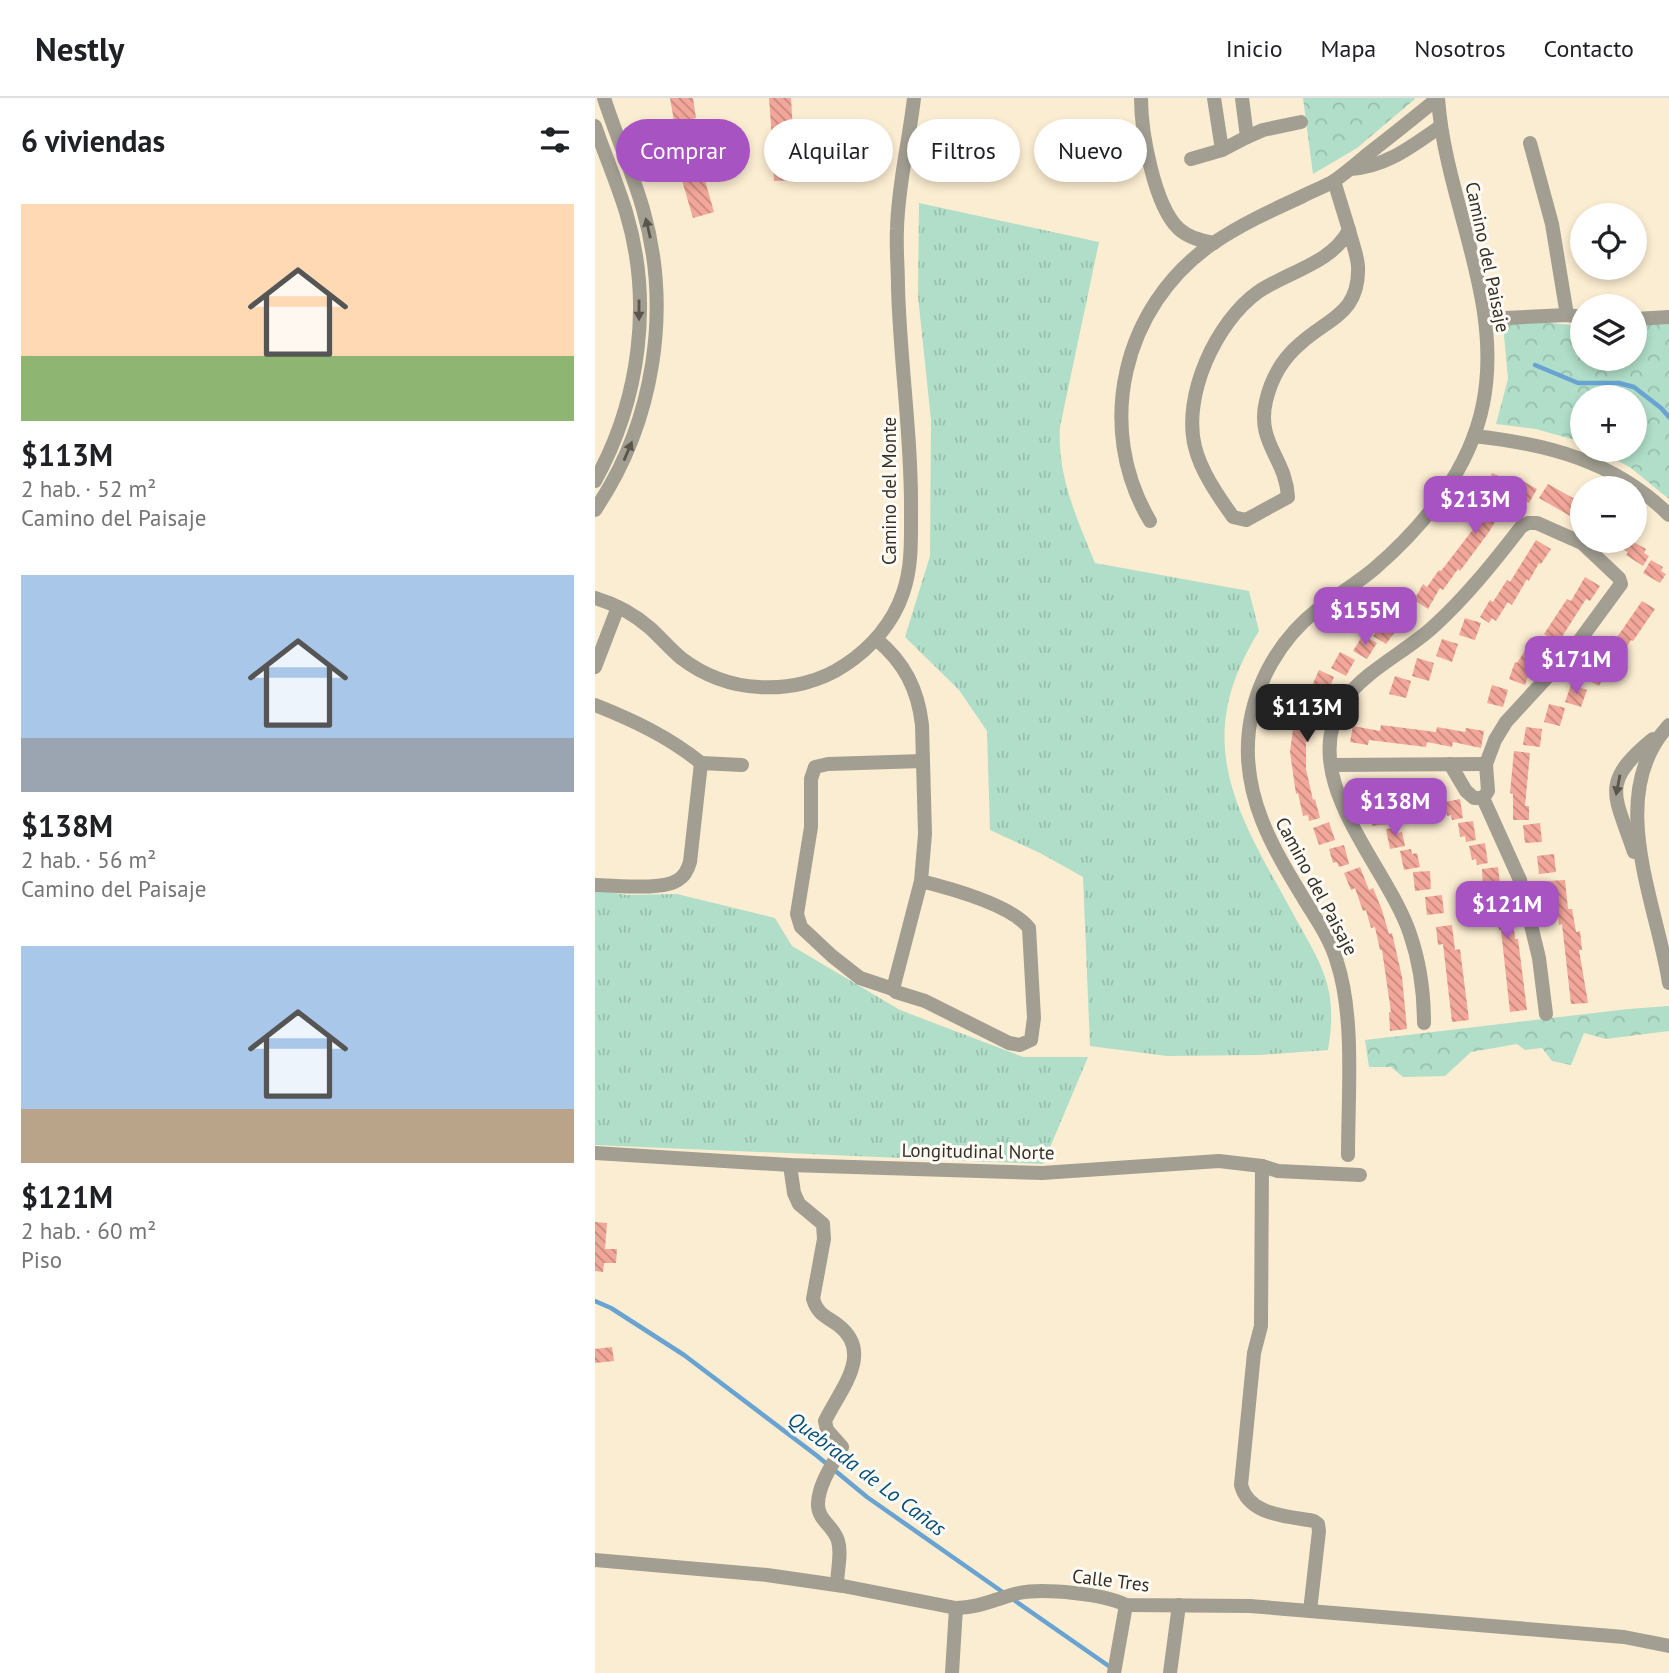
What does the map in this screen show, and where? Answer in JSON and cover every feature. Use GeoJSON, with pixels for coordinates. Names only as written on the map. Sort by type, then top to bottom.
{"type":"FeatureCollection","features":[{"type":"Feature","properties":{"kind":"street"},"geometry":{"type":"LineString","coordinates":[[595,510],[601,491],[620,469],[639,420],[652,369],[657,316],[654,263],[644,210],[604,98]]}},
{"type":"Feature","properties":{"kind":"street","name":"Camino del Monte"},"geometry":{"type":"LineString","coordinates":[[595,598],[618,607],[643,623],[695,667],[726,681],[758,687],[792,686],[824,677],[852,660],[876,639],[891,618],[902,595],[910,562],[911,474],[899,320],[897,229],[914,98]]}},
{"type":"Feature","properties":{"kind":"street"},"geometry":{"type":"LineString","coordinates":[[1141,98],[1146,147],[1165,209],[1172,221],[1186,234],[1204,242],[1214,243]]}},
{"type":"Feature","properties":{"kind":"street"},"geometry":{"type":"LineString","coordinates":[[1214,98],[1222,150]]}},
{"type":"Feature","properties":{"kind":"street"},"geometry":{"type":"LineString","coordinates":[[1243,98],[1247,137]]}},
{"type":"Feature","properties":{"kind":"street"},"geometry":{"type":"LineString","coordinates":[[1150,521],[1133,487],[1123,449],[1120,411],[1125,373],[1136,336],[1155,301],[1182,269],[1214,243],[1254,219],[1334,181],[1438,98]]}},
{"type":"Feature","properties":{"kind":"street","name":"Camino del Paisaje"},"geometry":{"type":"LineString","coordinates":[[1348,1155],[1349,1021],[1341,976],[1330,943],[1269,841],[1256,807],[1248,761],[1251,715],[1266,673],[1289,637],[1315,612],[1376,567],[1414,530],[1448,486],[1474,436],[1483,407],[1487,384],[1488,345],[1485,319],[1441,126],[1438,98]]}},
{"type":"Feature","properties":{"kind":"street"},"geometry":{"type":"LineString","coordinates":[[1191,159],[1222,150],[1263,130],[1301,122]]}},
{"type":"Feature","properties":{"kind":"street"},"geometry":{"type":"LineString","coordinates":[[1350,169],[1372,167],[1393,158],[1441,126]]}},
{"type":"Feature","properties":{"kind":"street"},"geometry":{"type":"LineString","coordinates":[[595,127],[619,190],[633,238],[640,314],[631,389],[616,438],[595,481]]}},
{"type":"Feature","properties":{"kind":"street"},"geometry":{"type":"LineString","coordinates":[[1530,143],[1570,299]]}},
{"type":"Feature","properties":{"kind":"street"},"geometry":{"type":"LineString","coordinates":[[1334,181],[1349,230],[1358,267],[1353,296],[1337,318],[1291,352],[1276,374],[1266,401],[1263,430],[1287,481],[1288,497],[1246,520],[1233,517],[1200,461],[1194,444],[1194,406],[1203,369],[1219,336],[1248,301],[1259,292],[1327,256],[1343,241],[1349,230]]}},
{"type":"Feature","properties":{"kind":"street"},"geometry":{"type":"LineString","coordinates":[[1485,319],[1570,316]]}},
{"type":"Feature","properties":{"kind":"street"},"geometry":{"type":"LineString","coordinates":[[1647,318],[1669,317]]}},
{"type":"Feature","properties":{"kind":"street"},"geometry":{"type":"LineString","coordinates":[[1474,436],[1531,444],[1569,454],[1608,476]]}},
{"type":"Feature","properties":{"kind":"street"},"geometry":{"type":"LineString","coordinates":[[1647,494],[1669,514]]}},
{"type":"Feature","properties":{"kind":"street"},"geometry":{"type":"LineString","coordinates":[[1424,1023],[1419,967],[1410,932],[1332,779],[1330,743],[1334,722],[1352,691],[1432,628],[1487,570],[1521,527],[1528,523],[1537,523],[1570,537]]}},
{"type":"Feature","properties":{"kind":"street"},"geometry":{"type":"LineString","coordinates":[[1483,798],[1488,791],[1486,764],[1495,740],[1506,722],[1574,648],[1621,584],[1619,578],[1594,553]]}},
{"type":"Feature","properties":{"kind":"street"},"geometry":{"type":"LineString","coordinates":[[595,667],[618,607]]}},
{"type":"Feature","properties":{"kind":"street"},"geometry":{"type":"LineString","coordinates":[[876,639],[896,657],[914,688],[920,710],[923,761],[925,834],[921,881],[893,989]]}},
{"type":"Feature","properties":{"kind":"street"},"geometry":{"type":"LineString","coordinates":[[595,705],[638,723],[685,750],[701,763],[742,765]]}},
{"type":"Feature","properties":{"kind":"street"},"geometry":{"type":"LineString","coordinates":[[1643,866],[1635,855],[1626,832],[1615,789],[1621,772],[1647,744],[1665,730]]}},
{"type":"Feature","properties":{"kind":"street"},"geometry":{"type":"LineString","coordinates":[[1665,730],[1645,769],[1639,793],[1637,822],[1643,866],[1669,983]]}},
{"type":"Feature","properties":{"kind":"street"},"geometry":{"type":"LineString","coordinates":[[921,881],[960,891],[1014,915],[1029,928],[1031,1040],[1020,1045],[1009,1043],[925,1001],[860,978],[801,928],[797,914],[811,827],[811,779],[815,767],[828,764],[923,761]]}},
{"type":"Feature","properties":{"kind":"street"},"geometry":{"type":"LineString","coordinates":[[595,885],[665,885],[684,875],[690,862],[701,763]]}},
{"type":"Feature","properties":{"kind":"street"},"geometry":{"type":"LineString","coordinates":[[1450,764],[1466,791],[1474,798],[1483,798]]}},
{"type":"Feature","properties":{"kind":"street"},"geometry":{"type":"LineString","coordinates":[[1332,765],[1486,764]]}},
{"type":"Feature","properties":{"kind":"street"},"geometry":{"type":"LineString","coordinates":[[1483,798],[1520,880],[1539,958],[1546,1014]]}},
{"type":"Feature","properties":{"kind":"street","name":"Longitudinal Norte"},"geometry":{"type":"LineString","coordinates":[[595,1153],[790,1165],[1042,1173],[1207,1161],[1262,1166],[1278,1171],[1360,1175]]}},
{"type":"Feature","properties":{"kind":"street"},"geometry":{"type":"LineString","coordinates":[[790,1165],[794,1193],[799,1204],[823,1224],[824,1239],[813,1299],[815,1307],[820,1315],[838,1325],[850,1337],[854,1352],[854,1368],[825,1421],[827,1430],[842,1447],[823,1482],[818,1501],[819,1513],[839,1544],[837,1585]]}},
{"type":"Feature","properties":{"kind":"street"},"geometry":{"type":"LineString","coordinates":[[1262,1166],[1261,1326],[1254,1353],[1241,1485],[1249,1501],[1264,1510],[1318,1524],[1310,1611]]}},
{"type":"Feature","properties":{"kind":"street","name":"Calle Tres"},"geometry":{"type":"LineString","coordinates":[[595,1560],[767,1575],[837,1585],[956,1608],[975,1608],[1019,1593],[1038,1591],[1113,1598],[1126,1605],[1250,1606],[1624,1637],[1669,1646]]}},
{"type":"Feature","properties":{"kind":"street"},"geometry":{"type":"LineString","coordinates":[[1114,1673],[1126,1605]]}},
{"type":"Feature","properties":{"kind":"street"},"geometry":{"type":"LineString","coordinates":[[1170,1673],[1179,1605]]}},
{"type":"Feature","properties":{"kind":"street"},"geometry":{"type":"LineString","coordinates":[[952,1673],[956,1608]]}},
{"type":"Feature","properties":{"kind":"green space"},"geometry":{"type":"Polygon","coordinates":[[[1303,98],[1415,99],[1357,148],[1313,174],[1303,98]]]}},
{"type":"Feature","properties":{"kind":"green space"},"geometry":{"type":"Polygon","coordinates":[[[919,203],[1099,242],[1060,427],[1065,480],[1095,563],[1249,591],[1259,631],[1238,672],[1227,710],[1225,745],[1230,779],[1241,813],[1257,847],[1321,967],[1330,995],[1331,1029],[1328,1050],[1260,1055],[1167,1056],[1090,1046],[1083,877],[990,830],[987,731],[959,690],[905,637],[930,556],[931,420],[918,296],[919,203]]]}},
{"type":"Feature","properties":{"kind":"green space"},"geometry":{"type":"Polygon","coordinates":[[[1540,322],[1570,325],[1570,371],[1647,371],[1647,325],[1669,323],[1669,499],[1647,481],[1647,476],[1641,476],[1620,462],[1647,462],[1647,385],[1570,385],[1570,439],[1536,429],[1496,424],[1508,379],[1503,324],[1540,322]]]}},
{"type":"Feature","properties":{"kind":"green space"},"geometry":{"type":"Polygon","coordinates":[[[595,890],[627,895],[677,894],[775,918],[792,946],[900,1010],[1023,1057],[1088,1057],[1043,1164],[595,1145],[595,890]]]}},
{"type":"Feature","properties":{"kind":"green space"},"geometry":{"type":"Polygon","coordinates":[[[1669,1006],[1669,1031],[1606,1039],[1584,1033],[1571,1065],[1552,1061],[1542,1048],[1525,1050],[1517,1044],[1471,1052],[1445,1076],[1403,1077],[1391,1067],[1369,1067],[1365,1040],[1669,1006]]]}},
{"type":"Feature","properties":{"kind":"building"},"geometry":{"type":"Polygon","coordinates":[[[670,98],[693,98],[696,118],[674,119],[670,98]]]}},
{"type":"Feature","properties":{"kind":"building"},"geometry":{"type":"Polygon","coordinates":[[[769,98],[791,98],[792,119],[771,119],[769,98]]]}},
{"type":"Feature","properties":{"kind":"building"},"geometry":{"type":"Polygon","coordinates":[[[682,182],[705,182],[714,212],[693,218],[682,182]]]}},
{"type":"Feature","properties":{"kind":"building"},"geometry":{"type":"Polygon","coordinates":[[[1492,473],[1517,485],[1521,480],[1537,489],[1529,503],[1506,491],[1495,513],[1499,515],[1489,532],[1460,571],[1458,569],[1443,590],[1440,588],[1428,609],[1414,600],[1423,584],[1427,587],[1471,532],[1495,493],[1487,489],[1492,473]]]}},
{"type":"Feature","properties":{"kind":"building"},"geometry":{"type":"Polygon","coordinates":[[[1548,484],[1570,496],[1570,516],[1539,498],[1548,484]]]}},
{"type":"Feature","properties":{"kind":"building"},"geometry":{"type":"Polygon","coordinates":[[[1536,540],[1551,549],[1529,581],[1527,579],[1512,605],[1508,602],[1496,621],[1492,618],[1489,623],[1480,617],[1507,580],[1510,582],[1536,540]]]}},
{"type":"Feature","properties":{"kind":"building"},"geometry":{"type":"Polygon","coordinates":[[[1644,553],[1649,556],[1643,566],[1626,555],[1644,553]]]}},
{"type":"Feature","properties":{"kind":"building"},"geometry":{"type":"Polygon","coordinates":[[[1651,560],[1663,567],[1661,571],[1666,574],[1660,583],[1643,573],[1651,560]]]}},
{"type":"Feature","properties":{"kind":"building"},"geometry":{"type":"Polygon","coordinates":[[[1585,577],[1600,586],[1590,601],[1586,599],[1558,643],[1544,634],[1567,599],[1571,601],[1585,577]]]}},
{"type":"Feature","properties":{"kind":"building"},"geometry":{"type":"Polygon","coordinates":[[[1642,601],[1655,609],[1615,665],[1611,663],[1599,686],[1584,678],[1593,662],[1597,664],[1642,601]]]}},
{"type":"Feature","properties":{"kind":"building"},"geometry":{"type":"Polygon","coordinates":[[[1402,603],[1416,611],[1407,627],[1393,619],[1402,603]]]}},
{"type":"Feature","properties":{"kind":"building"},"geometry":{"type":"Polygon","coordinates":[[[1465,618],[1481,623],[1475,640],[1459,635],[1465,618]]]}},
{"type":"Feature","properties":{"kind":"building"},"geometry":{"type":"Polygon","coordinates":[[[1388,622],[1398,628],[1386,644],[1373,636],[1382,624],[1385,626],[1388,622]]]}},
{"type":"Feature","properties":{"kind":"building"},"geometry":{"type":"Polygon","coordinates":[[[1363,635],[1377,643],[1367,659],[1353,651],[1363,635]]]}},
{"type":"Feature","properties":{"kind":"building"},"geometry":{"type":"Polygon","coordinates":[[[1533,638],[1547,647],[1537,662],[1534,660],[1525,685],[1509,679],[1515,662],[1517,663],[1533,638]]]}},
{"type":"Feature","properties":{"kind":"building"},"geometry":{"type":"Polygon","coordinates":[[[1442,639],[1458,644],[1452,662],[1436,656],[1442,639]]]}},
{"type":"Feature","properties":{"kind":"building"},"geometry":{"type":"Polygon","coordinates":[[[1340,652],[1355,660],[1346,676],[1331,668],[1340,652]]]}},
{"type":"Feature","properties":{"kind":"building"},"geometry":{"type":"Polygon","coordinates":[[[1417,658],[1434,663],[1429,681],[1412,676],[1417,658]]]}},
{"type":"Feature","properties":{"kind":"building"},"geometry":{"type":"Polygon","coordinates":[[[1319,670],[1334,677],[1327,694],[1322,692],[1317,718],[1312,717],[1309,742],[1306,742],[1306,769],[1320,818],[1309,821],[1308,815],[1303,816],[1298,793],[1296,794],[1290,752],[1294,722],[1299,723],[1304,697],[1307,697],[1319,670]]]}},
{"type":"Feature","properties":{"kind":"building"},"geometry":{"type":"Polygon","coordinates":[[[1395,676],[1411,681],[1406,698],[1389,694],[1395,676]]]}},
{"type":"Feature","properties":{"kind":"building"},"geometry":{"type":"Polygon","coordinates":[[[1492,685],[1508,690],[1503,707],[1487,703],[1492,685]]]}},
{"type":"Feature","properties":{"kind":"building"},"geometry":{"type":"Polygon","coordinates":[[[1571,685],[1587,690],[1581,707],[1565,702],[1571,685]]]}},
{"type":"Feature","properties":{"kind":"building"},"geometry":{"type":"Polygon","coordinates":[[[1549,704],[1565,708],[1560,726],[1544,722],[1549,704]]]}},
{"type":"Feature","properties":{"kind":"building"},"geometry":{"type":"Polygon","coordinates":[[[1381,725],[1436,732],[1437,727],[1465,732],[1466,728],[1484,731],[1481,748],[1453,742],[1452,747],[1427,742],[1426,747],[1369,740],[1368,745],[1350,742],[1353,726],[1380,731],[1381,725]]]}},
{"type":"Feature","properties":{"kind":"building"},"geometry":{"type":"Polygon","coordinates":[[[1526,727],[1542,729],[1540,747],[1523,745],[1526,727]]]}},
{"type":"Feature","properties":{"kind":"building"},"geometry":{"type":"Polygon","coordinates":[[[1514,751],[1530,753],[1525,806],[1529,806],[1529,820],[1513,820],[1513,794],[1510,793],[1514,751]]]}},
{"type":"Feature","properties":{"kind":"building"},"geometry":{"type":"Polygon","coordinates":[[[1374,781],[1376,800],[1359,801],[1358,783],[1374,781]]]}},
{"type":"Feature","properties":{"kind":"building"},"geometry":{"type":"Polygon","coordinates":[[[1442,781],[1444,799],[1427,801],[1425,782],[1442,781]]]}},
{"type":"Feature","properties":{"kind":"building"},"geometry":{"type":"Polygon","coordinates":[[[1460,799],[1463,818],[1452,820],[1451,815],[1447,816],[1445,802],[1460,799]]]}},
{"type":"Feature","properties":{"kind":"building"},"geometry":{"type":"Polygon","coordinates":[[[1387,806],[1389,824],[1372,826],[1370,807],[1387,806]]]}},
{"type":"Feature","properties":{"kind":"building"},"geometry":{"type":"Polygon","coordinates":[[[1473,821],[1476,840],[1466,842],[1465,836],[1460,837],[1458,823],[1473,821]]]}},
{"type":"Feature","properties":{"kind":"building"},"geometry":{"type":"Polygon","coordinates":[[[1329,822],[1335,840],[1319,845],[1313,828],[1329,822]]]}},
{"type":"Feature","properties":{"kind":"building"},"geometry":{"type":"Polygon","coordinates":[[[1540,823],[1542,842],[1525,843],[1523,825],[1540,823]]]}},
{"type":"Feature","properties":{"kind":"building"},"geometry":{"type":"Polygon","coordinates":[[[1397,827],[1398,833],[1402,832],[1405,846],[1390,849],[1386,829],[1397,827]]]}},
{"type":"Feature","properties":{"kind":"building"},"geometry":{"type":"Polygon","coordinates":[[[1485,843],[1488,863],[1477,865],[1476,859],[1472,860],[1469,846],[1485,843]]]}},
{"type":"Feature","properties":{"kind":"building"},"geometry":{"type":"Polygon","coordinates":[[[1344,845],[1349,864],[1339,867],[1337,862],[1333,863],[1329,849],[1344,845]]]}},
{"type":"Feature","properties":{"kind":"building"},"geometry":{"type":"Polygon","coordinates":[[[1411,849],[1412,854],[1417,853],[1420,867],[1404,870],[1400,851],[1411,849]]]}},
{"type":"Feature","properties":{"kind":"building"},"geometry":{"type":"Polygon","coordinates":[[[1554,854],[1556,872],[1539,874],[1537,856],[1554,854]]]}},
{"type":"Feature","properties":{"kind":"building"},"geometry":{"type":"Polygon","coordinates":[[[1360,867],[1369,890],[1373,888],[1389,934],[1392,933],[1402,977],[1407,1029],[1390,1031],[1391,1012],[1382,950],[1375,927],[1371,928],[1366,910],[1363,911],[1355,888],[1351,890],[1344,873],[1360,867]]]}},
{"type":"Feature","properties":{"kind":"building"},"geometry":{"type":"Polygon","coordinates":[[[1498,867],[1501,892],[1505,891],[1508,915],[1512,914],[1515,939],[1518,939],[1527,1010],[1510,1012],[1501,930],[1496,907],[1491,907],[1489,886],[1483,887],[1482,869],[1498,867]]]}},
{"type":"Feature","properties":{"kind":"building"},"geometry":{"type":"Polygon","coordinates":[[[1430,871],[1431,889],[1415,891],[1413,872],[1430,871]]]}},
{"type":"Feature","properties":{"kind":"building"},"geometry":{"type":"Polygon","coordinates":[[[1565,880],[1568,909],[1572,909],[1576,932],[1580,931],[1582,950],[1579,950],[1588,1003],[1571,1004],[1562,924],[1559,925],[1556,899],[1550,899],[1548,881],[1565,880]]]}},
{"type":"Feature","properties":{"kind":"building"},"geometry":{"type":"Polygon","coordinates":[[[1442,895],[1444,913],[1427,915],[1425,897],[1442,895]]]}},
{"type":"Feature","properties":{"kind":"building"},"geometry":{"type":"Polygon","coordinates":[[[1452,925],[1455,950],[1460,949],[1469,1020],[1452,1022],[1443,944],[1438,945],[1436,927],[1452,925]]]}},
{"type":"Feature","properties":{"kind":"building"},"geometry":{"type":"Polygon","coordinates":[[[595,1222],[607,1223],[605,1249],[617,1249],[616,1263],[604,1263],[603,1272],[595,1271],[595,1222]]]}},
{"type":"Feature","properties":{"kind":"building"},"geometry":{"type":"Polygon","coordinates":[[[612,1347],[614,1361],[595,1363],[595,1349],[612,1347]]]}},
{"type":"Feature","properties":{"kind":"waterway"},"geometry":{"type":"LineString","coordinates":[[1535,365],[1578,383],[1619,383],[1634,387],[1669,417]]}},
{"type":"Feature","properties":{"kind":"waterway","name":"Quebrada de Lo Cañas"},"geometry":{"type":"LineString","coordinates":[[595,1301],[611,1308],[684,1355],[867,1497],[1004,1593]]}},
{"type":"Feature","properties":{"kind":"waterway","name":"Quebrada de Lo Cañas"},"geometry":{"type":"LineString","coordinates":[[1011,1598],[1113,1669]]}}]}
